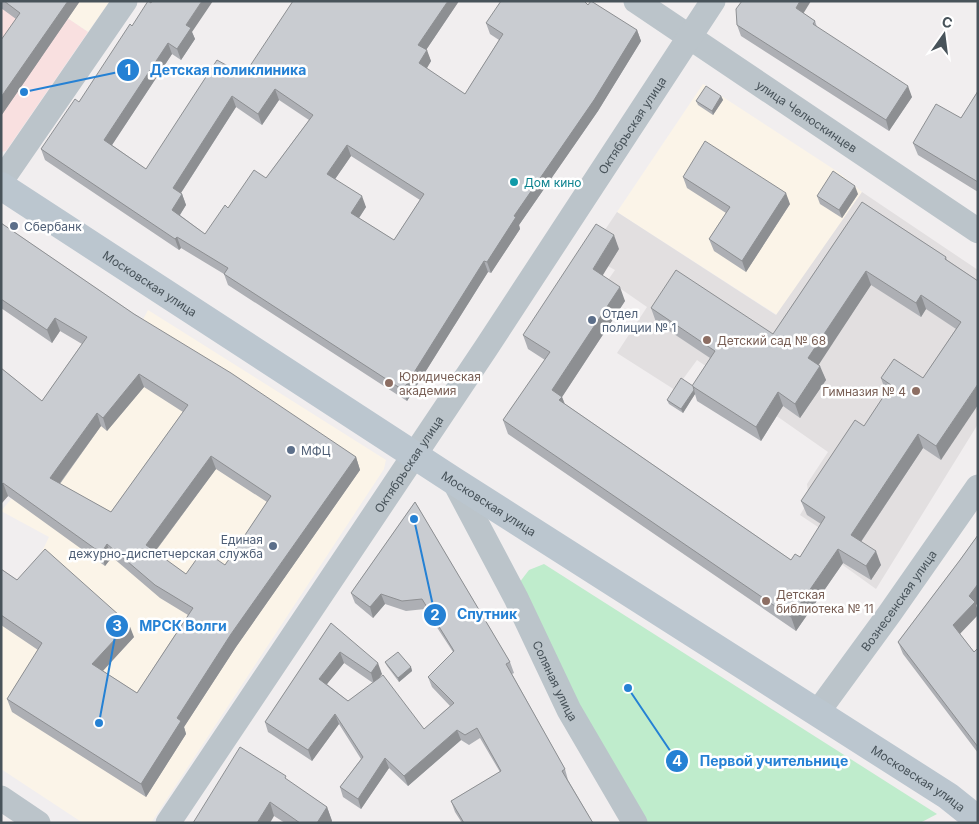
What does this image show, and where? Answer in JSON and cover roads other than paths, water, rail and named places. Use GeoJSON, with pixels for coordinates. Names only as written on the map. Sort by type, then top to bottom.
{"type":"FeatureCollection","features":[{"type":"Feature","properties":{"kind":"main road","name":"Московская улица"},"geometry":{"type":"LineString","coordinates":[[1,186],[454,481],[948,796],[978,820]]}},
{"type":"Feature","properties":{"kind":"street"},"geometry":{"type":"LineString","coordinates":[[1,181],[125,1]]}},
{"type":"Feature","properties":{"kind":"street","name":"улица Челюскинцев"},"geometry":{"type":"LineString","coordinates":[[636,1],[978,231]]}},
{"type":"Feature","properties":{"kind":"street","name":"Октябрьская улица"},"geometry":{"type":"LineString","coordinates":[[168,823],[415,455],[713,1]]}},
{"type":"Feature","properties":{"kind":"street","name":"Соляная улица"},"geometry":{"type":"LineString","coordinates":[[454,481],[516,598],[569,710],[635,823]]}},
{"type":"Feature","properties":{"kind":"street","name":"Вознесенская улица"},"geometry":{"type":"LineString","coordinates":[[817,713],[978,487]]}},
{"type":"Feature","properties":{"kind":"street"},"geometry":{"type":"LineString","coordinates":[[1,798],[38,823]]}},
{"type":"Feature","properties":{"kind":"place","name":"Детская поликлиника"},"geometry":{"type":"Point","coordinates":[24,92]}},
{"type":"Feature","properties":{"kind":"place","name":"Дом кино"},"geometry":{"type":"Point","coordinates":[514,182]}},
{"type":"Feature","properties":{"kind":"place","name":"Сбербанк"},"geometry":{"type":"Point","coordinates":[14,226]}},
{"type":"Feature","properties":{"kind":"place","name":"Отдел полиции № 1"},"geometry":{"type":"Point","coordinates":[592,320]}},
{"type":"Feature","properties":{"kind":"place","name":"Детский сад № 68"},"geometry":{"type":"Point","coordinates":[707,340]}},
{"type":"Feature","properties":{"kind":"place","name":"Юридическая академия"},"geometry":{"type":"Point","coordinates":[389,383]}},
{"type":"Feature","properties":{"kind":"place","name":"Гимназия № 4"},"geometry":{"type":"Point","coordinates":[916,391]}},
{"type":"Feature","properties":{"kind":"place","name":"МФЦ"},"geometry":{"type":"Point","coordinates":[291,450]}},
{"type":"Feature","properties":{"kind":"place","name":"Спутник"},"geometry":{"type":"Point","coordinates":[414,519]}},
{"type":"Feature","properties":{"kind":"place","name":"Единая дежурно-диспетчерская служба"},"geometry":{"type":"Point","coordinates":[273,546]}},
{"type":"Feature","properties":{"kind":"place","name":"Детская библиотека № 11"},"geometry":{"type":"Point","coordinates":[766,601]}},
{"type":"Feature","properties":{"kind":"place","name":"Первой учительнице"},"geometry":{"type":"Point","coordinates":[628,688]}},
{"type":"Feature","properties":{"kind":"place","name":"МРСК Волги"},"geometry":{"type":"Point","coordinates":[99,723]}}]}
